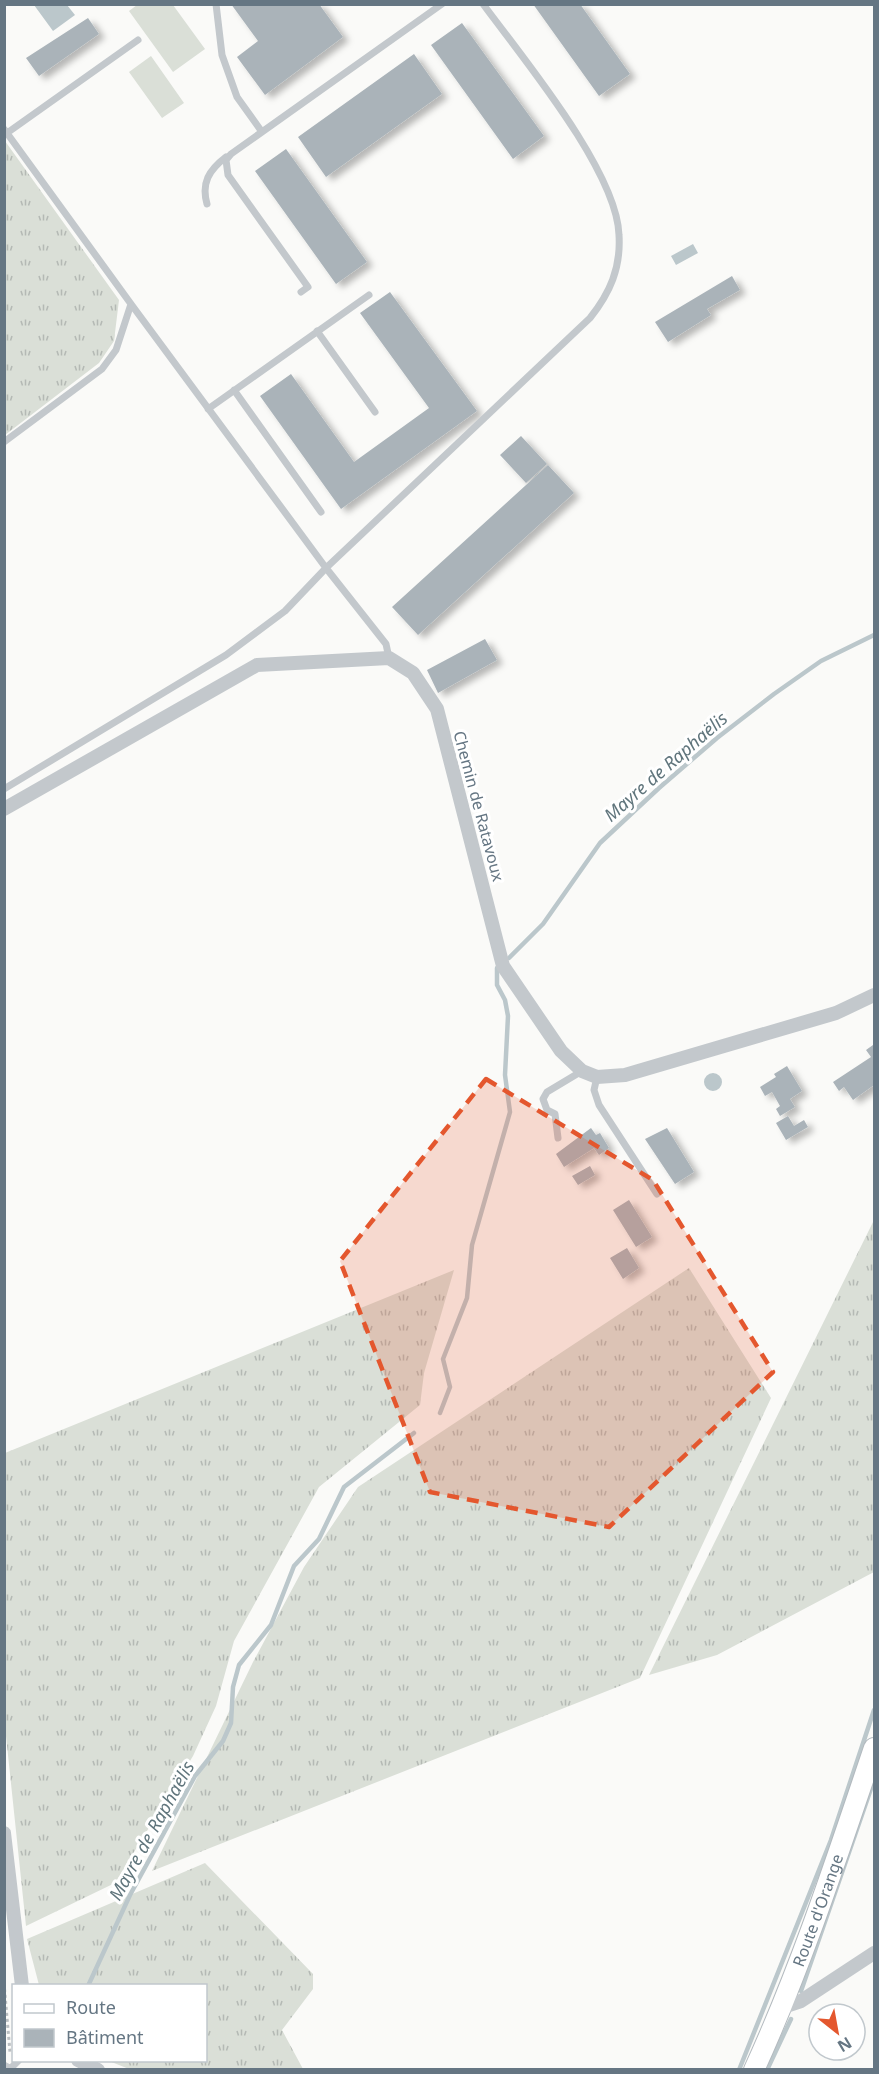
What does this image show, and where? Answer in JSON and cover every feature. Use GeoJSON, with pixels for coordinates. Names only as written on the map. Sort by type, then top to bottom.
{"type":"FeatureCollection","features":[{"type":"Feature","properties":{"kind":"main road","name":"Route d'Orange"},"geometry":{"type":"LineString","coordinates":[[754,2070],[783,2007],[874,1748]]}},
{"type":"Feature","properties":{"kind":"street"},"geometry":{"type":"LineString","coordinates":[[4,809],[257,665],[389,658]]}},
{"type":"Feature","properties":{"kind":"street","name":"Chemin de Ratavoux"},"geometry":{"type":"LineString","coordinates":[[389,658],[413,673],[437,709],[503,966],[561,1051],[582,1071],[597,1077],[625,1076],[836,1013],[874,996]]}},
{"type":"Feature","properties":{"kind":"street"},"geometry":{"type":"LineString","coordinates":[[4,1833],[22,1984]]}},
{"type":"Feature","properties":{"kind":"street"},"geometry":{"type":"LineString","coordinates":[[783,2007],[801,2001],[874,1953]]}},
{"type":"Feature","properties":{"kind":"street"},"geometry":{"type":"LineString","coordinates":[[80,2062],[98,2070]]}},
{"type":"Feature","properties":{"kind":"lane"},"geometry":{"type":"LineString","coordinates":[[216,4],[222,55],[237,97],[262,132]]}},
{"type":"Feature","properties":{"kind":"lane"},"geometry":{"type":"LineString","coordinates":[[207,204],[204,193],[209,172],[442,4]]}},
{"type":"Feature","properties":{"kind":"lane"},"geometry":{"type":"LineString","coordinates":[[4,789],[226,655],[285,611],[326,568],[590,318],[608,294],[617,264],[620,233],[601,177],[569,123],[483,4]]}},
{"type":"Feature","properties":{"kind":"lane"},"geometry":{"type":"LineString","coordinates":[[138,40],[6,131],[208,409],[326,568],[386,644],[389,658]]}},
{"type":"Feature","properties":{"kind":"lane"},"geometry":{"type":"LineString","coordinates":[[231,154],[226,160],[228,175],[308,287],[301,292]]}},
{"type":"Feature","properties":{"kind":"lane"},"geometry":{"type":"LineString","coordinates":[[208,409],[369,295]]}},
{"type":"Feature","properties":{"kind":"lane"},"geometry":{"type":"LineString","coordinates":[[4,441],[102,369],[116,350],[131,304]]}},
{"type":"Feature","properties":{"kind":"lane"},"geometry":{"type":"LineString","coordinates":[[317,331],[375,412]]}},
{"type":"Feature","properties":{"kind":"lane"},"geometry":{"type":"LineString","coordinates":[[234,390],[321,512]]}},
{"type":"Feature","properties":{"kind":"lane"},"geometry":{"type":"LineString","coordinates":[[558,1138],[555,1114],[547,1110],[543,1098],[547,1092],[582,1071]]}},
{"type":"Feature","properties":{"kind":"lane"},"geometry":{"type":"LineString","coordinates":[[597,1077],[594,1090],[599,1105],[657,1194]]}},
{"type":"Feature","properties":{"kind":"path"},"geometry":{"type":"LineString","coordinates":[[4,1983],[10,2067]]}},
{"type":"Feature","properties":{"kind":"highlighted area"},"geometry":{"type":"Polygon","coordinates":[[[486,1079],[653,1180],[773,1372],[609,1527],[430,1492],[340,1261],[486,1079]]]}},
{"type":"Feature","properties":{"kind":"green space"},"geometry":{"type":"Polygon","coordinates":[[[137,5],[173,5],[205,49],[173,72],[129,11],[137,5]]]}},
{"type":"Feature","properties":{"kind":"green space"},"geometry":{"type":"Polygon","coordinates":[[[151,56],[184,103],[162,118],[129,72],[151,56]]]}},
{"type":"Feature","properties":{"kind":"green space"},"geometry":{"type":"Polygon","coordinates":[[[5,141],[119,300],[114,341],[99,363],[5,435],[5,141]]]}},
{"type":"Feature","properties":{"kind":"green space"},"geometry":{"type":"Polygon","coordinates":[[[874,1220],[874,1572],[717,1655],[649,1675],[874,1220]]]}},
{"type":"Feature","properties":{"kind":"green space"},"geometry":{"type":"Polygon","coordinates":[[[689,1268],[771,1398],[640,1678],[152,1871],[253,1662],[304,1567],[358,1487],[689,1268]]]}},
{"type":"Feature","properties":{"kind":"green space"},"geometry":{"type":"Polygon","coordinates":[[[454,1270],[424,1373],[420,1405],[319,1487],[234,1641],[216,1706],[193,1756],[115,1883],[26,1926],[4,1717],[5,1453],[454,1270]]]}},
{"type":"Feature","properties":{"kind":"green space"},"geometry":{"type":"Polygon","coordinates":[[[205,1863],[313,1974],[313,1989],[282,2030],[303,2069],[129,2069],[112,2062],[207,2062],[207,1984],[39,1984],[27,1939],[205,1863]]]}},
{"type":"Feature","properties":{"kind":"shaded area"},"geometry":{"type":"Polygon","coordinates":[[[34,5],[67,5],[75,15],[53,31],[34,5]]]}},
{"type":"Feature","properties":{"kind":"shaded area"},"geometry":{"type":"Polygon","coordinates":[[[693,244],[698,253],[676,265],[671,256],[693,244]]]}},
{"type":"Feature","properties":{"kind":"shaded area"},"geometry":{"type":"Polygon","coordinates":[[[709,1073],[717,1073],[722,1078],[720,1089],[709,1091],[704,1086],[704,1078],[709,1073]]]}},
{"type":"Feature","properties":{"kind":"building"},"geometry":{"type":"Polygon","coordinates":[[[231,4],[319,4],[343,37],[265,95],[237,57],[258,41],[231,4]]]}},
{"type":"Feature","properties":{"kind":"building"},"geometry":{"type":"Polygon","coordinates":[[[533,4],[580,4],[630,74],[599,96],[533,4]]]}},
{"type":"Feature","properties":{"kind":"building"},"geometry":{"type":"Polygon","coordinates":[[[88,18],[99,34],[39,76],[26,58],[88,18]]]}},
{"type":"Feature","properties":{"kind":"building"},"geometry":{"type":"Polygon","coordinates":[[[462,23],[544,136],[513,159],[431,45],[462,23]]]}},
{"type":"Feature","properties":{"kind":"building"},"geometry":{"type":"Polygon","coordinates":[[[414,54],[442,94],[326,177],[298,137],[414,54]]]}},
{"type":"Feature","properties":{"kind":"building"},"geometry":{"type":"Polygon","coordinates":[[[286,149],[367,262],[336,284],[255,171],[286,149]]]}},
{"type":"Feature","properties":{"kind":"building"},"geometry":{"type":"Polygon","coordinates":[[[732,276],[740,290],[707,309],[711,315],[668,342],[655,322],[732,276]]]}},
{"type":"Feature","properties":{"kind":"building"},"geometry":{"type":"Polygon","coordinates":[[[390,292],[477,411],[341,509],[260,396],[291,374],[354,462],[429,408],[360,313],[390,292]]]}},
{"type":"Feature","properties":{"kind":"building"},"geometry":{"type":"Polygon","coordinates":[[[521,436],[547,464],[526,483],[500,455],[521,436]]]}},
{"type":"Feature","properties":{"kind":"building"},"geometry":{"type":"Polygon","coordinates":[[[548,465],[574,493],[418,635],[392,607],[548,465]]]}},
{"type":"Feature","properties":{"kind":"building"},"geometry":{"type":"Polygon","coordinates":[[[485,639],[497,660],[438,693],[427,670],[485,639]]]}},
{"type":"Feature","properties":{"kind":"building"},"geometry":{"type":"Polygon","coordinates":[[[873,1045],[874,1085],[853,1100],[844,1087],[839,1091],[833,1082],[871,1057],[866,1050],[873,1045]]]}},
{"type":"Feature","properties":{"kind":"building"},"geometry":{"type":"Polygon","coordinates":[[[787,1066],[802,1091],[790,1099],[795,1107],[780,1116],[776,1109],[780,1106],[772,1092],[765,1096],[760,1087],[776,1077],[774,1074],[787,1066]]]}},
{"type":"Feature","properties":{"kind":"building"},"geometry":{"type":"Polygon","coordinates":[[[788,1116],[794,1126],[804,1120],[808,1127],[786,1140],[776,1123],[788,1116]]]}},
{"type":"Feature","properties":{"kind":"building"},"geometry":{"type":"Polygon","coordinates":[[[591,1128],[596,1135],[600,1133],[609,1148],[599,1155],[594,1148],[564,1167],[556,1154],[591,1128]]]}},
{"type":"Feature","properties":{"kind":"building"},"geometry":{"type":"Polygon","coordinates":[[[667,1128],[694,1172],[675,1184],[645,1139],[667,1128]]]}},
{"type":"Feature","properties":{"kind":"building"},"geometry":{"type":"Polygon","coordinates":[[[590,1166],[595,1175],[578,1185],[572,1176],[590,1166]]]}},
{"type":"Feature","properties":{"kind":"building"},"geometry":{"type":"Polygon","coordinates":[[[629,1200],[652,1237],[636,1247],[613,1210],[629,1200]]]}},
{"type":"Feature","properties":{"kind":"building"},"geometry":{"type":"Polygon","coordinates":[[[627,1248],[639,1268],[623,1279],[610,1258],[627,1248]]]}},
{"type":"Feature","properties":{"kind":"waterway","name":"Mayre de Raphaëlis"},"geometry":{"type":"LineString","coordinates":[[509,958],[543,924],[600,843],[659,788],[717,738],[774,694],[821,661],[874,635]]}},
{"type":"Feature","properties":{"kind":"waterway","name":"Mayre de Raphaëlis"},"geometry":{"type":"LineString","coordinates":[[440,1413],[450,1387],[443,1359],[467,1298],[472,1245],[510,1112],[505,1075],[508,1016],[505,1000],[497,985],[497,968]]}},
{"type":"Feature","properties":{"kind":"waterway","name":"Mayre de Raphaëlis"},"geometry":{"type":"LineString","coordinates":[[89,1984],[130,1895],[195,1776],[223,1741],[231,1723],[233,1687],[239,1665],[271,1625],[294,1566],[319,1539],[344,1487],[414,1433]]}},
{"type":"Feature","properties":{"kind":"waterway"},"geometry":{"type":"LineString","coordinates":[[739,2070],[831,1840],[874,1710]]}},
{"type":"Feature","properties":{"kind":"waterway"},"geometry":{"type":"LineString","coordinates":[[801,1991],[874,1780]]}},
{"type":"Feature","properties":{"kind":"waterway"},"geometry":{"type":"LineString","coordinates":[[767,2070],[791,2019]]}}]}
